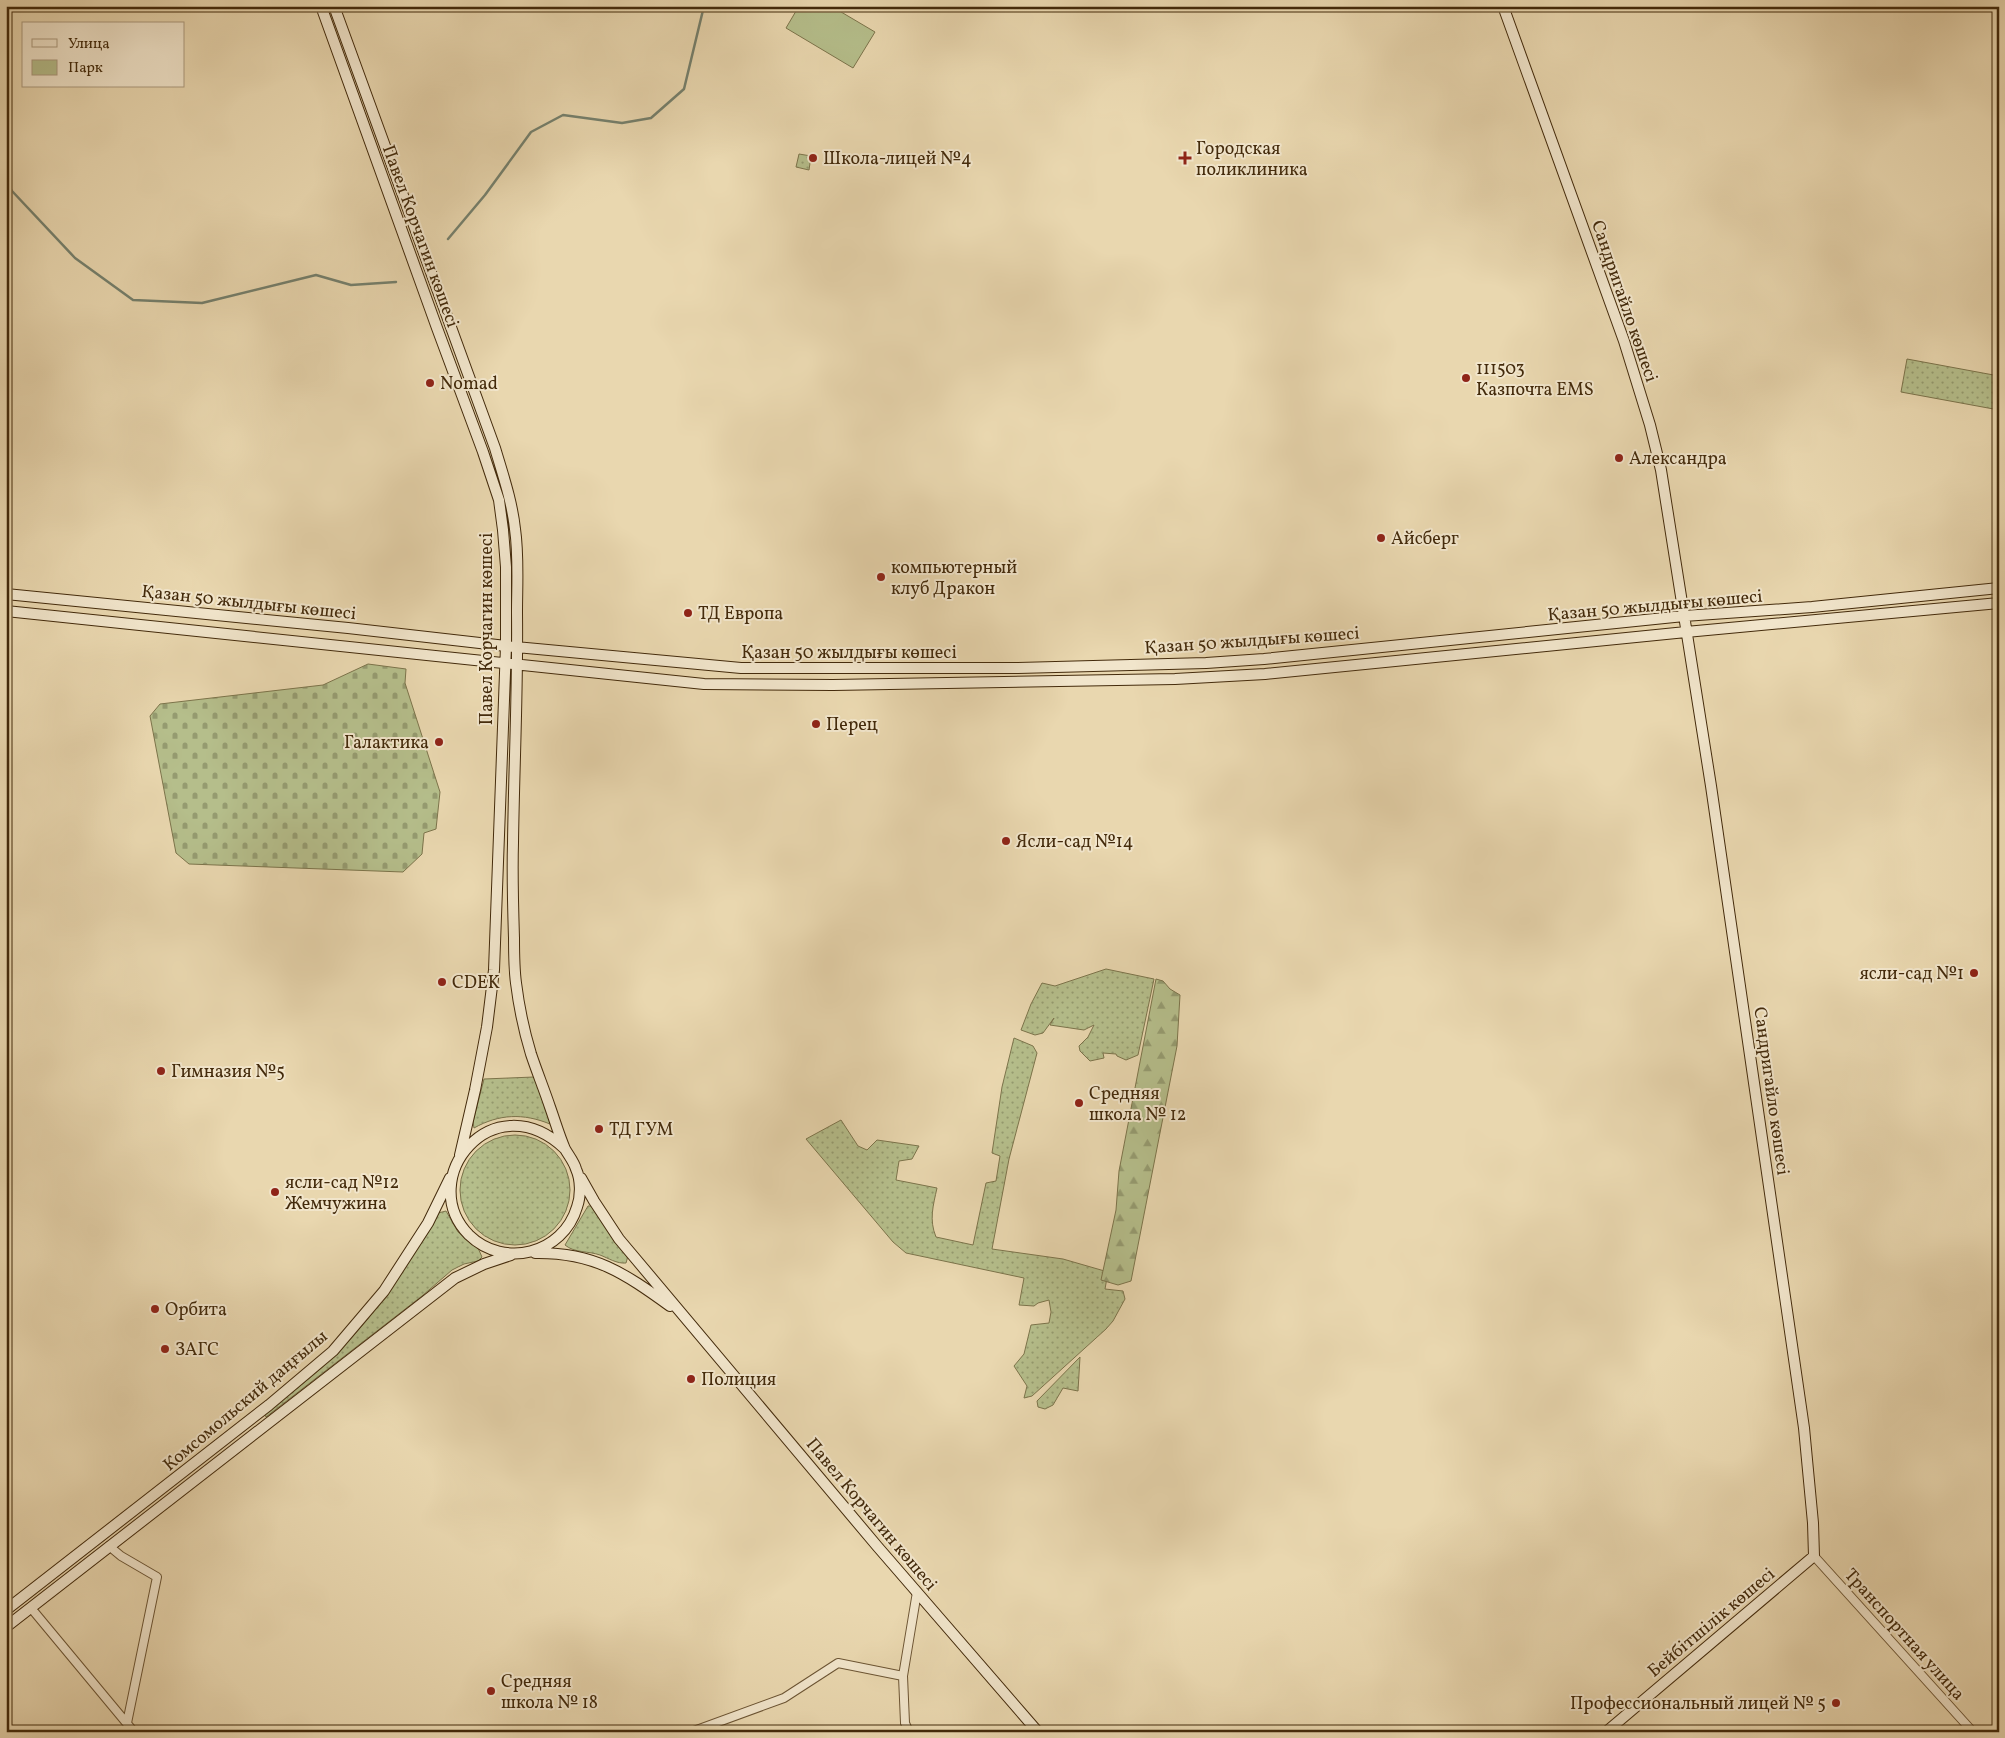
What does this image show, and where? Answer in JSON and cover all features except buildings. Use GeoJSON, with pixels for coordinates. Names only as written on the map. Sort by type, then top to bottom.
{"type":"FeatureCollection","features":[{"type":"Feature","properties":{"kind":"street","name":"Павел Корчагин көшесі"},"geometry":{"type":"LineString","coordinates":[[321,6],[499,500],[506,567],[506,646],[494,970],[487,1027],[475,1090],[456,1165]]}},
{"type":"Feature","properties":{"kind":"street","name":"Павел Корчагин көшесі"},"geometry":{"type":"LineString","coordinates":[[334,6],[495,448],[511,500],[516,532],[518,647],[512,885],[515,980],[520,1012],[532,1055],[566,1149]]}},
{"type":"Feature","properties":{"kind":"street","name":"Сандригайло көшесі"},"geometry":{"type":"LineString","coordinates":[[1503,6],[1624,340],[1650,425],[1664,487],[1712,786],[1804,1428],[1813,1523],[1814,1556]]}},
{"type":"Feature","properties":{"kind":"street"},"geometry":{"type":"LineString","coordinates":[[506,567],[517,567]]}},
{"type":"Feature","properties":{"kind":"street","name":"Қазан 50 жылдығы көшесі"},"geometry":{"type":"LineString","coordinates":[[6,594],[506,646],[741,668],[1018,668],[1206,663],[1264,659],[1684,616],[1812,607],[1999,588]]}},
{"type":"Feature","properties":{"kind":"street"},"geometry":{"type":"LineString","coordinates":[[57,616],[59,600]]}},
{"type":"Feature","properties":{"kind":"street","name":"Қазан 50 жылдығы көшесі"},"geometry":{"type":"LineString","coordinates":[[6,611],[704,684],[833,685],[1168,680],[1265,674],[1686,632],[1999,604]]}},
{"type":"Feature","properties":{"kind":"street"},"geometry":{"type":"LineString","coordinates":[[1812,607],[1814,621]]}},
{"type":"Feature","properties":{"kind":"street"},"geometry":{"type":"LineString","coordinates":[[233,634],[235,617]]}},
{"type":"Feature","properties":{"kind":"street"},"geometry":{"type":"LineString","coordinates":[[1607,625],[1608,641]]}},
{"type":"Feature","properties":{"kind":"street"},"geometry":{"type":"LineString","coordinates":[[1321,652],[1323,669]]}},
{"type":"Feature","properties":{"kind":"street"},"geometry":{"type":"LineString","coordinates":[[833,668],[833,685]]}},
{"type":"Feature","properties":{"kind":"street"},"geometry":{"type":"LineString","coordinates":[[502,734],[515,735]]}},
{"type":"Feature","properties":{"kind":"street"},"geometry":{"type":"LineString","coordinates":[[518,1125],[536,1128],[552,1137],[566,1149],[577,1170],[580,1188],[578,1206],[571,1222],[560,1237],[545,1247],[527,1253],[512,1254],[496,1251],[480,1244],[468,1233],[458,1219],[451,1187],[456,1165],[469,1145],[483,1134],[500,1127],[518,1125]]}},
{"type":"Feature","properties":{"kind":"street","name":"Комсомольский даңғылы"},"geometry":{"type":"LineString","coordinates":[[6,1610],[269,1406],[333,1351],[384,1291],[428,1223],[456,1165]]}},
{"type":"Feature","properties":{"kind":"street","name":"Павел Корчагин көшесі"},"geometry":{"type":"LineString","coordinates":[[577,1170],[594,1202],[619,1240],[1038,1732]]}},
{"type":"Feature","properties":{"kind":"street","name":"Павел Корчагин көшесі"},"geometry":{"type":"LineString","coordinates":[[527,1253],[581,1258],[607,1265],[629,1276],[683,1315]]}},
{"type":"Feature","properties":{"kind":"street","name":"Комсомольский даңғылы"},"geometry":{"type":"LineString","coordinates":[[6,1626],[455,1278],[484,1264],[512,1254]]}},
{"type":"Feature","properties":{"kind":"street"},"geometry":{"type":"LineString","coordinates":[[102,1537],[121,1556],[156,1577],[127,1723]]}},
{"type":"Feature","properties":{"kind":"street","name":"Бейбітшілік көшесі"},"geometry":{"type":"LineString","coordinates":[[1606,1732],[1814,1556]]}},
{"type":"Feature","properties":{"kind":"street","name":"Транспортная улица"},"geometry":{"type":"LineString","coordinates":[[1814,1556],[1973,1732]]}},
{"type":"Feature","properties":{"kind":"street"},"geometry":{"type":"LineString","coordinates":[[908,1732],[904,1728],[903,1676],[917,1592]]}},
{"type":"Feature","properties":{"kind":"street"},"geometry":{"type":"LineString","coordinates":[[31,1608],[134,1732]]}},
{"type":"Feature","properties":{"kind":"street"},"geometry":{"type":"LineString","coordinates":[[691,1732],[784,1698],[838,1663],[903,1676]]}},
{"type":"Feature","properties":{"kind":"green space"},"geometry":{"type":"Polygon","coordinates":[[[799,6],[831,6],[875,32],[853,68],[786,28],[799,6]]]}},
{"type":"Feature","properties":{"kind":"green space"},"geometry":{"type":"Polygon","coordinates":[[[799,154],[811,156],[809,170],[796,167],[799,154]]]}},
{"type":"Feature","properties":{"kind":"green space"},"geometry":{"type":"Polygon","coordinates":[[[1907,359],[1999,376],[1999,410],[1901,392],[1907,359]]]}},
{"type":"Feature","properties":{"kind":"green space"},"geometry":{"type":"Polygon","coordinates":[[[368,664],[406,669],[405,683],[440,792],[436,829],[424,833],[422,854],[403,872],[189,864],[176,853],[150,716],[160,704],[323,685],[368,664]]]}},
{"type":"Feature","properties":{"kind":"green space"},"geometry":{"type":"Polygon","coordinates":[[[1106,969],[1154,979],[1138,1055],[1126,1060],[1116,1054],[1103,1053],[1104,1058],[1090,1061],[1080,1051],[1079,1046],[1088,1037],[1094,1025],[1084,1030],[1050,1025],[1054,1018],[1043,1033],[1035,1035],[1021,1030],[1042,983],[1055,986],[1106,969]]]}},
{"type":"Feature","properties":{"kind":"green space"},"geometry":{"type":"Polygon","coordinates":[[[1156,979],[1163,981],[1170,989],[1180,995],[1177,1046],[1131,1281],[1118,1285],[1101,1280],[1116,1210],[1119,1171],[1156,979]]]}},
{"type":"Feature","properties":{"kind":"green space"},"geometry":{"type":"Polygon","coordinates":[[[1014,1038],[1033,1046],[1037,1053],[1009,1159],[992,1249],[1063,1259],[1108,1272],[1105,1289],[1123,1291],[1125,1299],[1113,1321],[1106,1329],[1032,1396],[1024,1398],[1027,1386],[1014,1366],[1024,1354],[1031,1325],[1049,1323],[1051,1312],[1049,1300],[1034,1306],[1019,1305],[1024,1278],[906,1253],[893,1242],[806,1139],[841,1120],[858,1146],[867,1150],[877,1140],[919,1146],[912,1159],[899,1161],[896,1180],[937,1188],[932,1219],[936,1237],[973,1245],[986,1183],[996,1181],[1000,1156],[992,1153],[1002,1087],[1014,1038]]]}},
{"type":"Feature","properties":{"kind":"green space"},"geometry":{"type":"Polygon","coordinates":[[[534,1077],[553,1120],[550,1124],[530,1118],[511,1117],[493,1120],[474,1128],[473,1122],[484,1079],[534,1077]]]}},
{"type":"Feature","properties":{"kind":"green space"},"geometry":{"type":"Polygon","coordinates":[[[515,1135],[536,1139],[554,1151],[566,1169],[570,1190],[566,1211],[554,1229],[536,1241],[515,1245],[494,1241],[476,1229],[464,1211],[460,1190],[464,1169],[476,1151],[494,1139],[515,1135]]]}},
{"type":"Feature","properties":{"kind":"green space"},"geometry":{"type":"Polygon","coordinates":[[[588,1206],[593,1206],[628,1256],[626,1263],[616,1262],[596,1254],[577,1251],[565,1245],[588,1206]]]}},
{"type":"Feature","properties":{"kind":"green space"},"geometry":{"type":"Polygon","coordinates":[[[446,1211],[458,1232],[478,1248],[482,1257],[478,1261],[464,1264],[452,1270],[422,1296],[266,1417],[264,1413],[321,1369],[367,1320],[416,1250],[438,1213],[446,1211]]]}},
{"type":"Feature","properties":{"kind":"green space"},"geometry":{"type":"Polygon","coordinates":[[[1080,1357],[1078,1391],[1063,1388],[1053,1405],[1045,1409],[1038,1407],[1037,1401],[1080,1357]]]}},
{"type":"Feature","properties":{"kind":"waterway"},"geometry":{"type":"LineString","coordinates":[[448,239],[485,195],[531,132],[563,115],[622,123],[651,118],[684,89],[704,6]]}},
{"type":"Feature","properties":{"kind":"waterway"},"geometry":{"type":"LineString","coordinates":[[6,180],[12,191],[75,258],[133,300],[202,303],[316,275],[351,285],[396,282]]}},
{"type":"Feature","properties":{"kind":"place","name":"Школа-лицей №4"},"geometry":{"type":"Point","coordinates":[813,158]}},
{"type":"Feature","properties":{"kind":"place","name":"Городская поликлиника"},"geometry":{"type":"Point","coordinates":[1185,158]}},
{"type":"Feature","properties":{"kind":"place","name":"111503 Казпочта EMS"},"geometry":{"type":"Point","coordinates":[1466,378]}},
{"type":"Feature","properties":{"kind":"place","name":"Nomad"},"geometry":{"type":"Point","coordinates":[430,383]}},
{"type":"Feature","properties":{"kind":"place","name":"Александра"},"geometry":{"type":"Point","coordinates":[1619,458]}},
{"type":"Feature","properties":{"kind":"place","name":"Айсберг"},"geometry":{"type":"Point","coordinates":[1381,538]}},
{"type":"Feature","properties":{"kind":"place","name":"компьютерный клуб Дракон"},"geometry":{"type":"Point","coordinates":[881,577]}},
{"type":"Feature","properties":{"kind":"place","name":"ТД Европа"},"geometry":{"type":"Point","coordinates":[688,613]}},
{"type":"Feature","properties":{"kind":"place","name":"Перец"},"geometry":{"type":"Point","coordinates":[816,724]}},
{"type":"Feature","properties":{"kind":"place","name":"Галактика"},"geometry":{"type":"Point","coordinates":[439,742]}},
{"type":"Feature","properties":{"kind":"place","name":"Ясли-сад №14"},"geometry":{"type":"Point","coordinates":[1006,841]}},
{"type":"Feature","properties":{"kind":"place","name":"ясли-сад №1"},"geometry":{"type":"Point","coordinates":[1974,973]}},
{"type":"Feature","properties":{"kind":"place","name":"CDEK"},"geometry":{"type":"Point","coordinates":[442,982]}},
{"type":"Feature","properties":{"kind":"place","name":"Гимназия №5"},"geometry":{"type":"Point","coordinates":[161,1071]}},
{"type":"Feature","properties":{"kind":"place","name":"Средняя школа № 12"},"geometry":{"type":"Point","coordinates":[1079,1103]}},
{"type":"Feature","properties":{"kind":"place","name":"ТД ГУМ"},"geometry":{"type":"Point","coordinates":[599,1129]}},
{"type":"Feature","properties":{"kind":"place","name":"ясли-сад №12 Жемчужина"},"geometry":{"type":"Point","coordinates":[275,1192]}},
{"type":"Feature","properties":{"kind":"place","name":"Орбита"},"geometry":{"type":"Point","coordinates":[155,1309]}},
{"type":"Feature","properties":{"kind":"place","name":"ЗАГС"},"geometry":{"type":"Point","coordinates":[165,1349]}},
{"type":"Feature","properties":{"kind":"place","name":"Полиция"},"geometry":{"type":"Point","coordinates":[691,1379]}},
{"type":"Feature","properties":{"kind":"place","name":"Средняя школа № 18"},"geometry":{"type":"Point","coordinates":[491,1691]}},
{"type":"Feature","properties":{"kind":"place","name":"Профессиональный лицей № 5"},"geometry":{"type":"Point","coordinates":[1836,1703]}}]}
